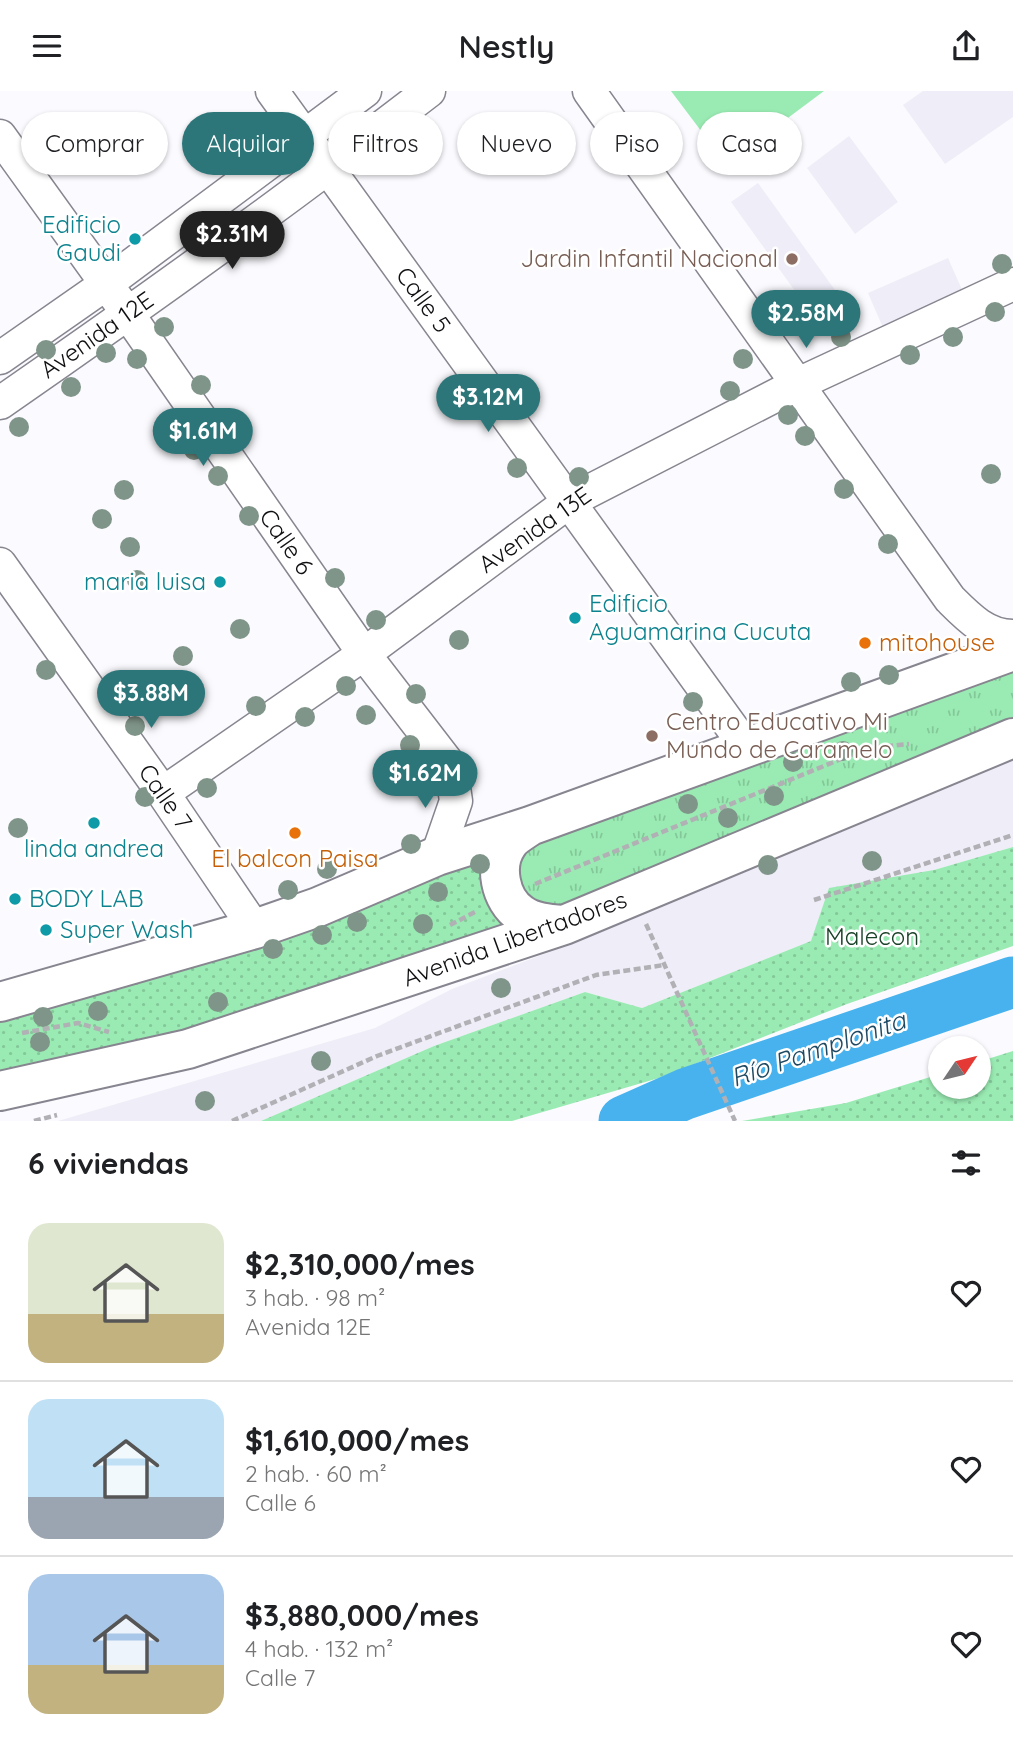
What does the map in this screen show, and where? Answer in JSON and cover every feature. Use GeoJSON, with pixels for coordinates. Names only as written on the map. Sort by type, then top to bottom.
{"type":"FeatureCollection","features":[{"type":"Feature","properties":{"kind":"main road"},"geometry":{"type":"LineString","coordinates":[[5,994],[255,929],[318,907],[437,856],[530,826],[1013,651]]}},
{"type":"Feature","properties":{"kind":"main road","name":"Avenida Libertadores"},"geometry":{"type":"LineString","coordinates":[[0,1091],[188,1049],[564,925],[1013,738]]}},
{"type":"Feature","properties":{"kind":"main road"},"geometry":{"type":"LineString","coordinates":[[530,826],[508,844],[499,870],[505,896],[521,914],[543,923],[564,925]]}},
{"type":"Feature","properties":{"kind":"street","name":"Calle 5"},"geometry":{"type":"LineString","coordinates":[[272,91],[287,112]]}},
{"type":"Feature","properties":{"kind":"street","name":"Avenida 12E"},"geometry":{"type":"LineString","coordinates":[[314,128],[365,91]]}},
{"type":"Feature","properties":{"kind":"street","name":"Avenida 12E"},"geometry":{"type":"LineString","coordinates":[[402,112],[429,91]]}},
{"type":"Feature","properties":{"kind":"street"},"geometry":{"type":"LineString","coordinates":[[589,91],[950,599],[976,625],[1002,636],[1013,636]]}},
{"type":"Feature","properties":{"kind":"street","name":"Calle 6"},"geometry":{"type":"LineString","coordinates":[[0,136],[128,314],[364,654],[451,767],[456,801],[437,856]]}},
{"type":"Feature","properties":{"kind":"street","name":"Calle 5"},"geometry":{"type":"LineString","coordinates":[[314,149],[328,169]]}},
{"type":"Feature","properties":{"kind":"street","name":"Avenida 12E"},"geometry":{"type":"LineString","coordinates":[[0,403],[328,169]]}},
{"type":"Feature","properties":{"kind":"street","name":"Avenida 12E"},"geometry":{"type":"LineString","coordinates":[[0,358],[106,284],[251,175]]}},
{"type":"Feature","properties":{"kind":"street","name":"Calle 5"},"geometry":{"type":"LineString","coordinates":[[332,175],[746,747]]}},
{"type":"Feature","properties":{"kind":"street","name":"Avenida 13E"},"geometry":{"type":"LineString","coordinates":[[163,793],[364,654],[569,501],[798,383],[1013,283]]}},
{"type":"Feature","properties":{"kind":"street","name":"Calle 7"},"geometry":{"type":"LineString","coordinates":[[0,564],[163,793],[255,929]]}},
{"type":"Feature","properties":{"kind":"path"},"geometry":{"type":"LineString","coordinates":[[814,900],[1013,835]]}},
{"type":"Feature","properties":{"kind":"path"},"geometry":{"type":"LineString","coordinates":[[643,917],[735,1121]]}},
{"type":"Feature","properties":{"kind":"path"},"geometry":{"type":"LineString","coordinates":[[232,1121],[377,1056],[596,975],[664,965]]}},
{"type":"Feature","properties":{"kind":"shaded area"},"geometry":{"type":"Polygon","coordinates":[[[923,91],[1013,91],[1013,117],[945,164],[903,105],[923,91]]]}},
{"type":"Feature","properties":{"kind":"shaded area","name":"Jardin Infantil Nacional"},"geometry":{"type":"Polygon","coordinates":[[[849,136],[898,202],[855,234],[807,168],[849,136]]]}},
{"type":"Feature","properties":{"kind":"shaded area","name":"Jardin Infantil Nacional"},"geometry":{"type":"Polygon","coordinates":[[[758,183],[853,315],[826,334],[731,202],[758,183]]]}},
{"type":"Feature","properties":{"kind":"shaded area"},"geometry":{"type":"Polygon","coordinates":[[[948,258],[967,301],[887,337],[868,293],[948,258]]]}},
{"type":"Feature","properties":{"kind":"shaded area"},"geometry":{"type":"Polygon","coordinates":[[[1013,759],[1013,847],[934,870],[811,941],[642,1008],[585,992],[434,1046],[261,1121],[58,1121],[375,1028],[452,989],[573,943],[733,873],[819,841],[1013,759]]]}},
{"type":"Feature","properties":{"kind":"green space"},"geometry":{"type":"Polygon","coordinates":[[[671,91],[824,91],[796,112],[697,112],[697,126],[671,91]]]}},
{"type":"Feature","properties":{"kind":"green space"},"geometry":{"type":"Polygon","coordinates":[[[1013,660],[1013,731],[566,918],[522,912],[513,845],[1013,660]]]}},
{"type":"Feature","properties":{"kind":"green space"},"geometry":{"type":"Polygon","coordinates":[[[503,841],[493,869],[541,928],[0,1085],[0,1006],[503,841]]]}},
{"type":"Feature","properties":{"kind":"green space","name":"Malecon"},"geometry":{"type":"Polygon","coordinates":[[[1013,847],[1013,946],[847,1004],[659,1078],[512,1121],[261,1121],[434,1046],[585,992],[642,1008],[811,941],[829,888],[934,870],[1013,847]]]}},
{"type":"Feature","properties":{"kind":"green space"},"geometry":{"type":"Polygon","coordinates":[[[1013,1051],[1013,1121],[742,1121],[846,1103],[928,1078],[928,1099],[991,1099],[991,1058],[1013,1051]]]}},
{"type":"Feature","properties":{"kind":"waterway","name":"Río Pamplonita"},"geometry":{"type":"LineString","coordinates":[[624,1121],[685,1094],[1013,982]]}},
{"type":"Feature","properties":{"kind":"place","name":"Edificio Gaudi"},"geometry":{"type":"Point","coordinates":[135,239]}},
{"type":"Feature","properties":{"kind":"place","name":"Jardin Infantil Nacional"},"geometry":{"type":"Point","coordinates":[792,259]}},
{"type":"Feature","properties":{"kind":"place","name":"maria luisa"},"geometry":{"type":"Point","coordinates":[220,582]}},
{"type":"Feature","properties":{"kind":"place","name":"Edificio Aguamarina Cucuta"},"geometry":{"type":"Point","coordinates":[575,618]}},
{"type":"Feature","properties":{"kind":"place","name":"mitohouse"},"geometry":{"type":"Point","coordinates":[865,643]}},
{"type":"Feature","properties":{"kind":"place","name":"Centro Educativo Mi Mundo de Caramelo"},"geometry":{"type":"Point","coordinates":[652,736]}},
{"type":"Feature","properties":{"kind":"place","name":"linda andrea"},"geometry":{"type":"Point","coordinates":[94,823]}},
{"type":"Feature","properties":{"kind":"place","name":"El balcon Paisa"},"geometry":{"type":"Point","coordinates":[295,833]}},
{"type":"Feature","properties":{"kind":"place","name":"BODY LAB"},"geometry":{"type":"Point","coordinates":[15,899]}},
{"type":"Feature","properties":{"kind":"place","name":"Super Wash"},"geometry":{"type":"Point","coordinates":[46,930]}}]}
